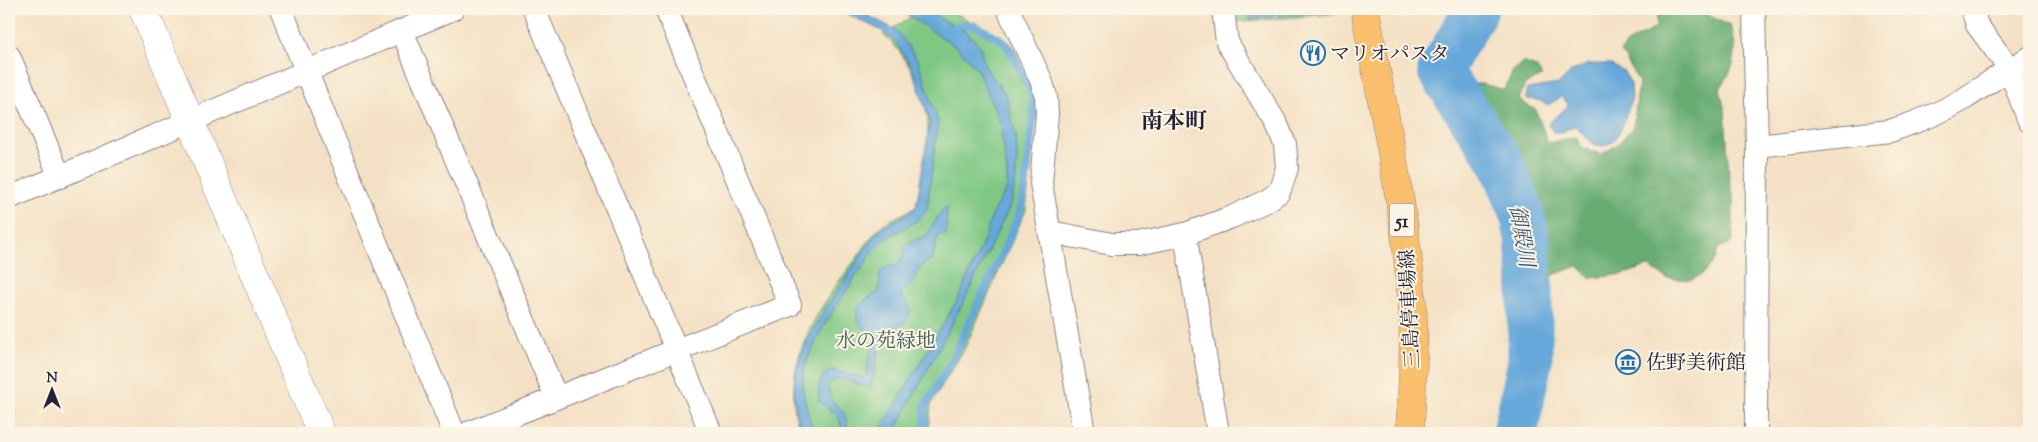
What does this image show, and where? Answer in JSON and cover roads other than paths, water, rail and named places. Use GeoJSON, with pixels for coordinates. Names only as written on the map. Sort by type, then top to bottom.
{"type":"FeatureCollection","features":[{"type":"Feature","properties":{"kind":"main road","name":"三島停車場線"},"geometry":{"type":"LineString","coordinates":[[1365,9],[1406,242],[1414,352],[1410,433]]}},
{"type":"Feature","properties":{"kind":"street"},"geometry":{"type":"LineString","coordinates":[[143,9],[322,433]]}},
{"type":"Feature","properties":{"kind":"street"},"geometry":{"type":"LineString","coordinates":[[282,9],[454,433]]}},
{"type":"Feature","properties":{"kind":"street"},"geometry":{"type":"LineString","coordinates":[[9,198],[454,9]]}},
{"type":"Feature","properties":{"kind":"street"},"geometry":{"type":"LineString","coordinates":[[534,9],[676,352],[712,433]]}},
{"type":"Feature","properties":{"kind":"street"},"geometry":{"type":"LineString","coordinates":[[480,431],[556,397],[676,352],[790,305],[666,9]]}},
{"type":"Feature","properties":{"kind":"street"},"geometry":{"type":"LineString","coordinates":[[1008,9],[1042,80],[1046,96],[1042,183],[1084,433]]}},
{"type":"Feature","properties":{"kind":"street"},"geometry":{"type":"LineString","coordinates":[[1050,232],[1112,244],[1138,244],[1185,234],[1232,217],[1268,200],[1279,192],[1287,168],[1285,144],[1277,124],[1227,42],[1224,9]]}},
{"type":"Feature","properties":{"kind":"street"},"geometry":{"type":"LineString","coordinates":[[1754,9],[1757,146],[1756,433]]}},
{"type":"Feature","properties":{"kind":"street"},"geometry":{"type":"LineString","coordinates":[[1972,9],[1977,25],[2009,68],[2029,121]]}},
{"type":"Feature","properties":{"kind":"street"},"geometry":{"type":"LineString","coordinates":[[402,31],[556,397]]}},
{"type":"Feature","properties":{"kind":"street"},"geometry":{"type":"LineString","coordinates":[[9,56],[60,177]]}},
{"type":"Feature","properties":{"kind":"street"},"geometry":{"type":"LineString","coordinates":[[1757,146],[1890,131],[1963,100],[2009,68],[2029,58]]}},
{"type":"Feature","properties":{"kind":"street"},"geometry":{"type":"LineString","coordinates":[[1185,234],[1218,433]]}},
{"type":"Feature","properties":{"kind":"water"},"geometry":{"type":"Polygon","coordinates":[[[837,9],[855,9],[896,30],[918,60],[938,121],[927,210],[923,216],[879,243],[823,328],[806,363],[803,377],[804,398],[814,433],[802,433],[796,411],[794,391],[800,356],[816,324],[875,235],[884,227],[916,208],[930,122],[912,67],[894,40],[882,31],[837,9]]]}},
{"type":"Feature","properties":{"kind":"water"},"geometry":{"type":"Polygon","coordinates":[[[898,9],[922,9],[967,32],[980,46],[985,67],[1006,95],[1016,137],[1016,179],[1011,204],[962,305],[894,433],[879,433],[959,297],[985,238],[994,209],[1007,189],[1007,172],[1000,122],[977,69],[957,47],[898,9]]]}},
{"type":"Feature","properties":{"kind":"water"},"geometry":{"type":"Polygon","coordinates":[[[1249,9],[1273,9],[1273,17],[1250,19],[1249,9]]]}},
{"type":"Feature","properties":{"kind":"water"},"geometry":{"type":"Polygon","coordinates":[[[1277,9],[1333,9],[1333,11],[1278,16],[1277,9]]]}},
{"type":"Feature","properties":{"kind":"water"},"geometry":{"type":"Polygon","coordinates":[[[1589,64],[1610,64],[1624,72],[1631,84],[1632,97],[1622,128],[1613,142],[1603,146],[1593,144],[1575,126],[1561,132],[1553,132],[1548,124],[1568,104],[1561,97],[1548,105],[1538,100],[1526,99],[1527,89],[1559,84],[1572,71],[1589,64]]]}},
{"type":"Feature","properties":{"kind":"water"},"geometry":{"type":"Polygon","coordinates":[[[947,207],[946,235],[938,235],[932,261],[924,263],[911,284],[902,291],[901,295],[909,307],[909,315],[905,322],[884,338],[870,387],[842,379],[832,381],[828,386],[830,398],[843,413],[846,421],[848,433],[843,433],[839,417],[819,401],[818,391],[820,382],[825,374],[834,370],[862,378],[866,376],[870,353],[882,334],[862,328],[858,322],[857,311],[863,302],[879,292],[880,273],[884,268],[898,265],[907,244],[926,236],[942,210],[947,207]]]}},
{"type":"Feature","properties":{"kind":"water"},"geometry":{"type":"Polygon","coordinates":[[[1519,284],[1539,284],[1540,357],[1524,433],[1507,433],[1523,351],[1519,284]]]}},
{"type":"Feature","properties":{"kind":"waterway","name":"御殿川"},"geometry":{"type":"LineString","coordinates":[[1476,9],[1440,71],[1501,162],[1521,209],[1527,238],[1530,282],[1530,361],[1515,433]]}},
{"type":"Feature","properties":{"kind":"waterway"},"geometry":{"type":"LineString","coordinates":[[925,433],[925,406],[947,370],[1019,214],[1024,194],[1034,113],[1032,94],[1009,48],[1000,39],[974,25],[964,24],[948,29]]}},
{"type":"Feature","properties":{"kind":"place","name":"マリオパスタ"},"geometry":{"type":"Point","coordinates":[1313,53]}},
{"type":"Feature","properties":{"kind":"place","name":"佐野美術館"},"geometry":{"type":"Point","coordinates":[1628,362]}},
{"type":"Feature","properties":{"kind":"district","name":"南本町"},"geometry":{"type":"Point","coordinates":[1174,120]}},
{"type":"Feature","properties":{"kind":"park label","name":"水の苑緑地"},"geometry":{"type":"Point","coordinates":[886,340]}}]}
